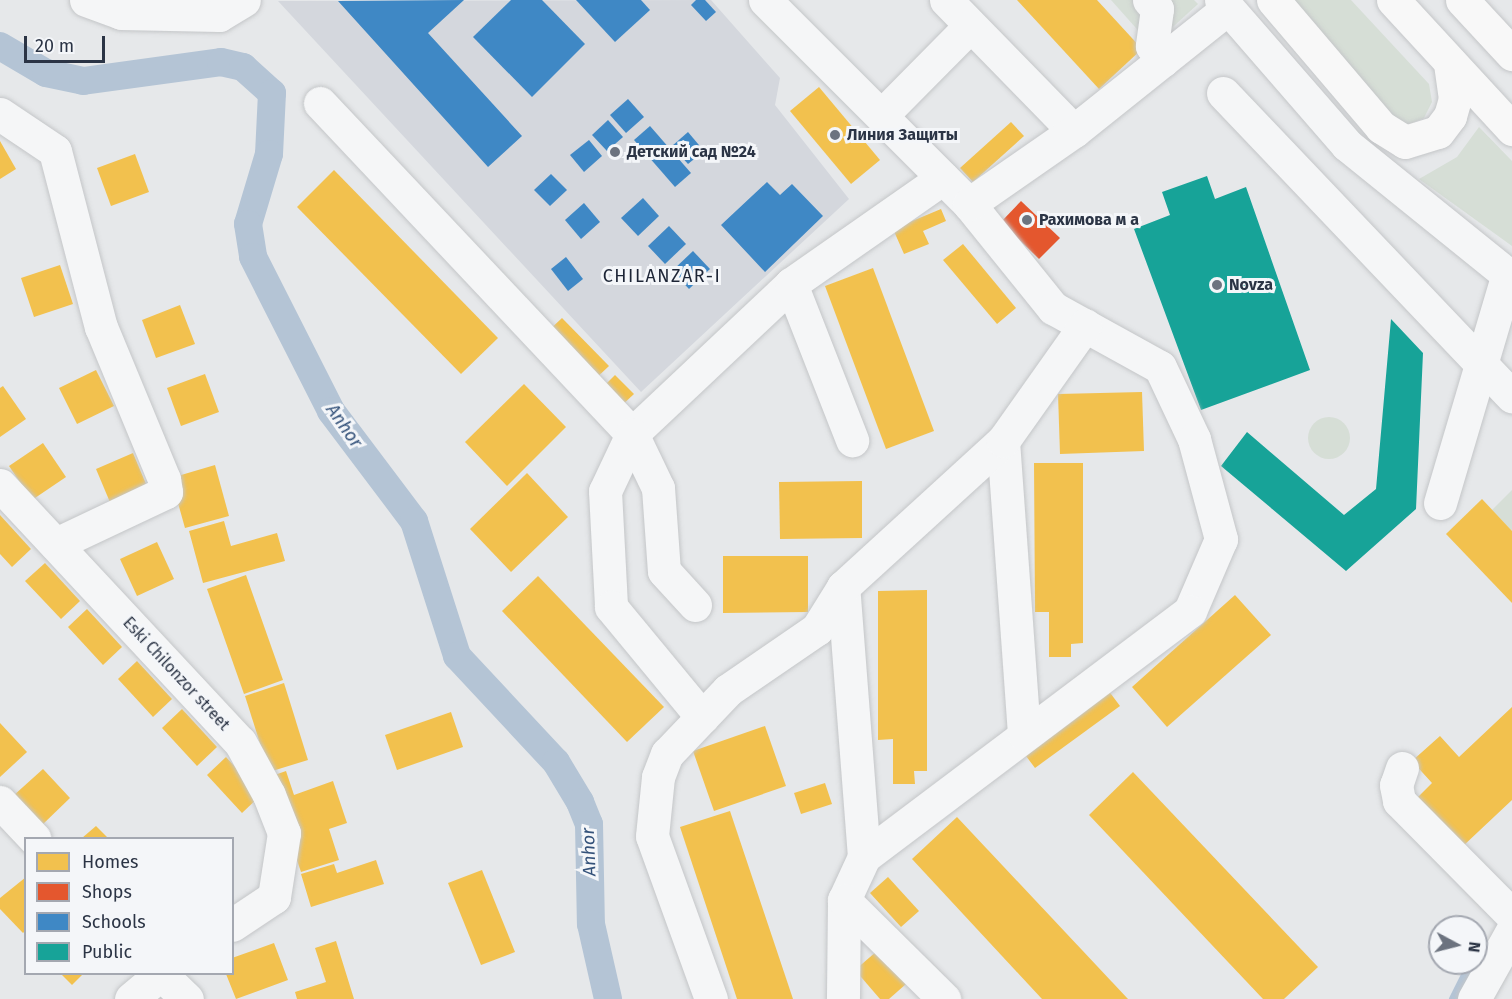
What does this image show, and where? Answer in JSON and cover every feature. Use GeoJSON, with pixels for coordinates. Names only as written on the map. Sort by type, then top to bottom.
{"type":"FeatureCollection","features":[{"type":"Feature","properties":{"kind":"main road"},"geometry":{"type":"LineString","coordinates":[[1273,0],[1381,127],[1405,142],[1438,132],[1450,116],[1455,99],[1450,62]]}},
{"type":"Feature","properties":{"kind":"main road"},"geometry":{"type":"LineString","coordinates":[[1393,0],[1512,129]]}},
{"type":"Feature","properties":{"kind":"main road"},"geometry":{"type":"LineString","coordinates":[[1462,0],[1500,32],[1512,54]]}},
{"type":"Feature","properties":{"kind":"street"},"geometry":{"type":"LineString","coordinates":[[86,0],[121,13],[219,15],[243,0]]}},
{"type":"Feature","properties":{"kind":"street"},"geometry":{"type":"LineString","coordinates":[[765,0],[969,204],[1053,308],[1160,367],[1170,381],[1216,505],[1221,539],[1190,611],[1024,734],[864,857],[844,900],[843,999]]}},
{"type":"Feature","properties":{"kind":"street"},"geometry":{"type":"LineString","coordinates":[[946,0],[1074,131]]}},
{"type":"Feature","properties":{"kind":"street"},"geometry":{"type":"LineString","coordinates":[[1149,0],[1156,9],[1152,46],[1162,60]]}},
{"type":"Feature","properties":{"kind":"street"},"geometry":{"type":"LineString","coordinates":[[969,204],[1074,131],[1162,60],[1224,4],[1347,145],[1510,276],[1480,366],[1440,503]]}},
{"type":"Feature","properties":{"kind":"street"},"geometry":{"type":"LineString","coordinates":[[882,115],[970,26]]}},
{"type":"Feature","properties":{"kind":"street"},"geometry":{"type":"LineString","coordinates":[[1223,93],[1480,366],[1512,396]]}},
{"type":"Feature","properties":{"kind":"street"},"geometry":{"type":"LineString","coordinates":[[320,103],[632,434],[658,488],[664,571],[695,605]]}},
{"type":"Feature","properties":{"kind":"street"},"geometry":{"type":"LineString","coordinates":[[0,114],[55,150],[100,327],[164,479],[165,492],[56,544]]}},
{"type":"Feature","properties":{"kind":"street"},"geometry":{"type":"LineString","coordinates":[[702,717],[611,608],[605,491],[632,434],[791,285],[942,178]]}},
{"type":"Feature","properties":{"kind":"street"},"geometry":{"type":"LineString","coordinates":[[791,285],[852,440]]}},
{"type":"Feature","properties":{"kind":"street"},"geometry":{"type":"LineString","coordinates":[[711,999],[652,832],[653,802],[667,754],[728,690],[817,628],[843,587],[1003,441],[1085,325]]}},
{"type":"Feature","properties":{"kind":"street"},"geometry":{"type":"LineString","coordinates":[[1003,441],[1024,734]]}},
{"type":"Feature","properties":{"kind":"street"},"geometry":{"type":"LineString","coordinates":[[0,484],[240,742],[269,795],[284,833],[274,897],[234,924]]}},
{"type":"Feature","properties":{"kind":"street"},"geometry":{"type":"LineString","coordinates":[[843,587],[864,857]]}},
{"type":"Feature","properties":{"kind":"street"},"geometry":{"type":"LineString","coordinates":[[1402,768],[1396,785],[1399,801],[1506,897]]}},
{"type":"Feature","properties":{"kind":"street"},"geometry":{"type":"LineString","coordinates":[[0,802],[33,837]]}},
{"type":"Feature","properties":{"kind":"street"},"geometry":{"type":"LineString","coordinates":[[844,900],[944,999]]}},
{"type":"Feature","properties":{"kind":"street"},"geometry":{"type":"LineString","coordinates":[[1474,999],[1512,931]]}},
{"type":"Feature","properties":{"kind":"street"},"geometry":{"type":"LineString","coordinates":[[131,999],[160,975]]}},
{"type":"Feature","properties":{"kind":"street"},"geometry":{"type":"LineString","coordinates":[[162,975],[187,999]]}},
{"type":"Feature","properties":{"kind":"shaded area","name":"Детский сад №24"},"geometry":{"type":"Polygon","coordinates":[[[711,0],[780,78],[775,105],[849,199],[641,392],[278,1],[711,0]]]}},
{"type":"Feature","properties":{"kind":"shaded area"},"geometry":{"type":"Polygon","coordinates":[[[1111,0],[1194,0],[1198,4],[1152,46],[1111,0]]]}},
{"type":"Feature","properties":{"kind":"shaded area"},"geometry":{"type":"Polygon","coordinates":[[[1292,0],[1351,0],[1429,84],[1432,102],[1424,118],[1409,124],[1394,120],[1292,0]]]}},
{"type":"Feature","properties":{"kind":"shaded area"},"geometry":{"type":"Polygon","coordinates":[[[1479,127],[1512,161],[1512,246],[1419,179],[1457,157],[1479,127]]]}},
{"type":"Feature","properties":{"kind":"shaded area"},"geometry":{"type":"Polygon","coordinates":[[[1329,417],[1337,418],[1344,423],[1349,430],[1349,446],[1344,453],[1337,458],[1329,459],[1321,458],[1314,453],[1309,446],[1308,438],[1309,430],[1314,423],[1321,418],[1329,417]]]}},
{"type":"Feature","properties":{"kind":"shaded area"},"geometry":{"type":"Polygon","coordinates":[[[1512,490],[1512,531],[1492,510],[1512,490]]]}},
{"type":"Feature","properties":{"kind":"building: Homes"},"geometry":{"type":"Polygon","coordinates":[[[1017,0],[1097,0],[1142,49],[1099,89],[1017,0]]]}},
{"type":"Feature","properties":{"kind":"building: Homes","name":"Линия Защиты"},"geometry":{"type":"Polygon","coordinates":[[[819,87],[880,160],[851,184],[790,111],[819,87]]]}},
{"type":"Feature","properties":{"kind":"building: Homes"},"geometry":{"type":"Polygon","coordinates":[[[1011,122],[1024,136],[973,182],[960,168],[1011,122]]]}},
{"type":"Feature","properties":{"kind":"building: Homes"},"geometry":{"type":"Polygon","coordinates":[[[0,141],[16,169],[0,179],[0,141]]]}},
{"type":"Feature","properties":{"kind":"building: Homes"},"geometry":{"type":"Polygon","coordinates":[[[135,154],[149,192],[111,206],[97,168],[135,154]]]}},
{"type":"Feature","properties":{"kind":"building: Homes"},"geometry":{"type":"Polygon","coordinates":[[[334,170],[498,338],[461,374],[297,207],[334,170]]]}},
{"type":"Feature","properties":{"kind":"building: Homes"},"geometry":{"type":"Polygon","coordinates":[[[941,209],[946,221],[923,231],[929,244],[904,254],[893,229],[941,209]]]}},
{"type":"Feature","properties":{"kind":"building: Homes"},"geometry":{"type":"Polygon","coordinates":[[[963,244],[1016,308],[997,324],[943,260],[963,244]]]}},
{"type":"Feature","properties":{"kind":"building: Homes"},"geometry":{"type":"Polygon","coordinates":[[[60,265],[73,304],[34,317],[21,278],[60,265]]]}},
{"type":"Feature","properties":{"kind":"building: Homes"},"geometry":{"type":"Polygon","coordinates":[[[873,268],[934,431],[886,449],[825,286],[873,268]]]}},
{"type":"Feature","properties":{"kind":"building: Homes"},"geometry":{"type":"Polygon","coordinates":[[[180,305],[195,344],[156,358],[142,320],[180,305]]]}},
{"type":"Feature","properties":{"kind":"building: Homes"},"geometry":{"type":"Polygon","coordinates":[[[562,318],[609,366],[593,381],[546,333],[562,318]]]}},
{"type":"Feature","properties":{"kind":"building: Homes"},"geometry":{"type":"Polygon","coordinates":[[[96,370],[114,406],[77,424],[59,388],[96,370]]]}},
{"type":"Feature","properties":{"kind":"building: Homes"},"geometry":{"type":"Polygon","coordinates":[[[205,374],[219,412],[181,426],[167,388],[205,374]]]}},
{"type":"Feature","properties":{"kind":"building: Homes"},"geometry":{"type":"Polygon","coordinates":[[[615,375],[634,394],[620,407],[601,389],[615,375]]]}},
{"type":"Feature","properties":{"kind":"building: Homes"},"geometry":{"type":"Polygon","coordinates":[[[524,384],[566,427],[507,486],[465,442],[524,384]]]}},
{"type":"Feature","properties":{"kind":"building: Homes"},"geometry":{"type":"Polygon","coordinates":[[[3,386],[26,419],[0,437],[0,388],[3,386]]]}},
{"type":"Feature","properties":{"kind":"building: Homes"},"geometry":{"type":"Polygon","coordinates":[[[1142,392],[1144,451],[1060,454],[1058,394],[1142,392]]]}},
{"type":"Feature","properties":{"kind":"building: Homes"},"geometry":{"type":"Polygon","coordinates":[[[43,443],[66,477],[32,500],[9,466],[43,443]]]}},
{"type":"Feature","properties":{"kind":"building: Homes"},"geometry":{"type":"Polygon","coordinates":[[[133,453],[149,491],[112,507],[96,469],[133,453]]]}},
{"type":"Feature","properties":{"kind":"building: Homes"},"geometry":{"type":"Polygon","coordinates":[[[1034,463],[1083,463],[1083,643],[1071,644],[1071,657],[1049,657],[1049,612],[1035,612],[1034,463]]]}},
{"type":"Feature","properties":{"kind":"building: Homes"},"geometry":{"type":"Polygon","coordinates":[[[215,465],[229,516],[185,528],[171,478],[215,465]]]}},
{"type":"Feature","properties":{"kind":"building: Homes"},"geometry":{"type":"Polygon","coordinates":[[[527,473],[568,517],[511,572],[470,529],[527,473]]]}},
{"type":"Feature","properties":{"kind":"building: Homes"},"geometry":{"type":"Polygon","coordinates":[[[862,481],[862,538],[780,539],[779,482],[862,481]]]}},
{"type":"Feature","properties":{"kind":"building: Homes"},"geometry":{"type":"Polygon","coordinates":[[[1482,499],[1512,531],[1512,603],[1446,534],[1482,499]]]}},
{"type":"Feature","properties":{"kind":"building: Homes"},"geometry":{"type":"Polygon","coordinates":[[[0,515],[31,549],[12,567],[0,554],[0,515]]]}},
{"type":"Feature","properties":{"kind":"building: Homes"},"geometry":{"type":"Polygon","coordinates":[[[224,521],[231,546],[277,533],[285,561],[203,583],[189,531],[224,521]]]}},
{"type":"Feature","properties":{"kind":"building: Homes"},"geometry":{"type":"Polygon","coordinates":[[[157,542],[174,579],[137,596],[120,559],[157,542]]]}},
{"type":"Feature","properties":{"kind":"building: Homes"},"geometry":{"type":"Polygon","coordinates":[[[723,556],[808,556],[808,612],[723,613],[723,556]]]}},
{"type":"Feature","properties":{"kind":"building: Homes"},"geometry":{"type":"Polygon","coordinates":[[[45,563],[80,601],[61,619],[25,581],[45,563]]]}},
{"type":"Feature","properties":{"kind":"building: Homes"},"geometry":{"type":"Polygon","coordinates":[[[246,575],[283,680],[244,694],[207,589],[246,575]]]}},
{"type":"Feature","properties":{"kind":"building: Homes"},"geometry":{"type":"Polygon","coordinates":[[[538,576],[664,707],[627,742],[502,611],[538,576]]]}},
{"type":"Feature","properties":{"kind":"building: Homes"},"geometry":{"type":"Polygon","coordinates":[[[927,590],[927,771],[914,771],[915,784],[893,784],[893,739],[878,740],[878,591],[927,590]]]}},
{"type":"Feature","properties":{"kind":"building: Homes"},"geometry":{"type":"Polygon","coordinates":[[[1235,595],[1271,635],[1167,727],[1132,687],[1235,595]]]}},
{"type":"Feature","properties":{"kind":"building: Homes"},"geometry":{"type":"Polygon","coordinates":[[[87,609],[122,647],[103,665],[68,627],[87,609]]]}},
{"type":"Feature","properties":{"kind":"building: Homes"},"geometry":{"type":"Polygon","coordinates":[[[137,661],[172,699],[153,717],[118,679],[137,661]]]}},
{"type":"Feature","properties":{"kind":"building: Homes"},"geometry":{"type":"Polygon","coordinates":[[[284,683],[308,760],[269,772],[245,696],[284,683]]]}},
{"type":"Feature","properties":{"kind":"building: Homes"},"geometry":{"type":"Polygon","coordinates":[[[1108,690],[1120,706],[1035,768],[1023,752],[1108,690]]]}},
{"type":"Feature","properties":{"kind":"building: Homes"},"geometry":{"type":"Polygon","coordinates":[[[1512,707],[1512,800],[1462,847],[1417,798],[1432,783],[1412,761],[1440,736],[1459,757],[1512,707]]]}},
{"type":"Feature","properties":{"kind":"building: Homes"},"geometry":{"type":"Polygon","coordinates":[[[182,709],[217,747],[197,766],[162,728],[182,709]]]}},
{"type":"Feature","properties":{"kind":"building: Homes"},"geometry":{"type":"Polygon","coordinates":[[[451,712],[463,747],[397,770],[385,735],[451,712]]]}},
{"type":"Feature","properties":{"kind":"building: Homes"},"geometry":{"type":"Polygon","coordinates":[[[0,723],[27,752],[0,777],[0,723]]]}},
{"type":"Feature","properties":{"kind":"building: Homes"},"geometry":{"type":"Polygon","coordinates":[[[765,726],[786,786],[714,811],[693,751],[765,726]]]}},
{"type":"Feature","properties":{"kind":"building: Homes"},"geometry":{"type":"Polygon","coordinates":[[[226,757],[261,795],[242,813],[207,775],[226,757]]]}},
{"type":"Feature","properties":{"kind":"building: Homes"},"geometry":{"type":"Polygon","coordinates":[[[43,769],[70,798],[41,826],[13,796],[43,769]]]}},
{"type":"Feature","properties":{"kind":"building: Homes"},"geometry":{"type":"Polygon","coordinates":[[[286,771],[294,795],[333,781],[347,823],[329,829],[339,860],[301,872],[269,777],[286,771]]]}},
{"type":"Feature","properties":{"kind":"building: Homes"},"geometry":{"type":"Polygon","coordinates":[[[1133,772],[1318,967],[1284,999],[1263,999],[1089,815],[1133,772]]]}},
{"type":"Feature","properties":{"kind":"building: Homes"},"geometry":{"type":"Polygon","coordinates":[[[825,783],[832,804],[801,814],[794,793],[825,783]]]}},
{"type":"Feature","properties":{"kind":"building: Homes"},"geometry":{"type":"Polygon","coordinates":[[[730,811],[793,999],[737,999],[680,827],[730,811]]]}},
{"type":"Feature","properties":{"kind":"building: Homes"},"geometry":{"type":"Polygon","coordinates":[[[957,817],[1128,999],[1042,999],[912,859],[957,817]]]}},
{"type":"Feature","properties":{"kind":"building: Homes"},"geometry":{"type":"Polygon","coordinates":[[[96,826],[107,837],[83,837],[96,826]]]}},
{"type":"Feature","properties":{"kind":"building: Homes"},"geometry":{"type":"Polygon","coordinates":[[[376,860],[384,884],[311,907],[301,874],[334,864],[337,873],[376,860]]]}},
{"type":"Feature","properties":{"kind":"building: Homes"},"geometry":{"type":"Polygon","coordinates":[[[482,870],[515,952],[481,965],[448,883],[482,870]]]}},
{"type":"Feature","properties":{"kind":"building: Homes"},"geometry":{"type":"Polygon","coordinates":[[[888,877],[919,911],[901,927],[870,893],[888,877]]]}},
{"type":"Feature","properties":{"kind":"building: Homes"},"geometry":{"type":"Polygon","coordinates":[[[24,879],[23,933],[0,909],[0,898],[24,879]]]}},
{"type":"Feature","properties":{"kind":"building: Homes"},"geometry":{"type":"Polygon","coordinates":[[[336,941],[354,999],[297,999],[295,992],[326,982],[315,948],[336,941]]]}},
{"type":"Feature","properties":{"kind":"building: Homes"},"geometry":{"type":"Polygon","coordinates":[[[274,943],[288,980],[236,999],[226,975],[234,975],[234,957],[274,943]]]}},
{"type":"Feature","properties":{"kind":"building: Homes"},"geometry":{"type":"Polygon","coordinates":[[[877,951],[906,984],[889,999],[880,999],[855,970],[877,951]]]}},
{"type":"Feature","properties":{"kind":"building: Homes"},"geometry":{"type":"Polygon","coordinates":[[[62,975],[82,975],[72,985],[62,975]]]}},
{"type":"Feature","properties":{"kind":"building: Shops"},"geometry":{"type":"Polygon","coordinates":[[[1021,201],[1060,238],[1039,259],[1001,222],[1021,201]]]}},
{"type":"Feature","properties":{"kind":"building: Schools"},"geometry":{"type":"Polygon","coordinates":[[[464,0],[428,33],[522,136],[488,167],[338,1],[464,0]]]}},
{"type":"Feature","properties":{"kind":"building: Schools"},"geometry":{"type":"Polygon","coordinates":[[[511,0],[542,0],[585,44],[532,97],[473,37],[511,0]]]}},
{"type":"Feature","properties":{"kind":"building: Schools"},"geometry":{"type":"Polygon","coordinates":[[[576,0],[641,0],[650,10],[615,42],[576,0]]]}},
{"type":"Feature","properties":{"kind":"building: Schools"},"geometry":{"type":"Polygon","coordinates":[[[696,0],[705,0],[716,12],[706,21],[691,5],[696,0]]]}},
{"type":"Feature","properties":{"kind":"building: Schools"},"geometry":{"type":"Polygon","coordinates":[[[628,99],[644,117],[626,133],[610,115],[628,99]]]}},
{"type":"Feature","properties":{"kind":"building: Schools"},"geometry":{"type":"Polygon","coordinates":[[[608,120],[623,137],[607,151],[592,135],[608,120]]]}},
{"type":"Feature","properties":{"kind":"building: Schools"},"geometry":{"type":"Polygon","coordinates":[[[650,126],[691,173],[675,187],[634,140],[650,126]]]}},
{"type":"Feature","properties":{"kind":"building: Schools"},"geometry":{"type":"Polygon","coordinates":[[[688,132],[704,151],[688,164],[672,146],[688,132]]]}},
{"type":"Feature","properties":{"kind":"building: Schools"},"geometry":{"type":"Polygon","coordinates":[[[589,140],[602,156],[584,172],[570,155],[589,140]]]}},
{"type":"Feature","properties":{"kind":"building: Schools"},"geometry":{"type":"Polygon","coordinates":[[[551,174],[567,190],[550,206],[534,190],[551,174]]]}},
{"type":"Feature","properties":{"kind":"building: Schools"},"geometry":{"type":"Polygon","coordinates":[[[767,182],[780,195],[792,184],[823,216],[765,272],[721,225],[767,182]]]}},
{"type":"Feature","properties":{"kind":"building: Schools"},"geometry":{"type":"Polygon","coordinates":[[[643,198],[659,216],[638,236],[621,218],[643,198]]]}},
{"type":"Feature","properties":{"kind":"building: Schools"},"geometry":{"type":"Polygon","coordinates":[[[584,203],[600,222],[581,239],[565,220],[584,203]]]}},
{"type":"Feature","properties":{"kind":"building: Schools"},"geometry":{"type":"Polygon","coordinates":[[[669,226],[686,244],[665,264],[648,246],[669,226]]]}},
{"type":"Feature","properties":{"kind":"building: Schools"},"geometry":{"type":"Polygon","coordinates":[[[693,251],[710,269],[689,289],[672,271],[693,251]]]}},
{"type":"Feature","properties":{"kind":"building: Schools"},"geometry":{"type":"Polygon","coordinates":[[[566,257],[583,279],[568,291],[551,269],[566,257]]]}},
{"type":"Feature","properties":{"kind":"building: Public","name":"Novza"},"geometry":{"type":"Polygon","coordinates":[[[1207,176],[1215,199],[1246,187],[1310,370],[1201,410],[1134,229],[1170,215],[1162,192],[1207,176]]]}},
{"type":"Feature","properties":{"kind":"building: Public"},"geometry":{"type":"Polygon","coordinates":[[[1391,319],[1423,353],[1416,509],[1346,571],[1221,466],[1247,432],[1344,515],[1376,489],[1391,319]]]}},
{"type":"Feature","properties":{"kind":"waterway","name":"Anhor"},"geometry":{"type":"LineString","coordinates":[[0,46],[46,73],[83,81],[221,62],[243,67],[272,93],[269,154],[248,224],[253,257],[331,411],[414,521],[457,656],[556,762],[580,802],[589,824],[591,924],[608,999]]}},
{"type":"Feature","properties":{"kind":"waterway"},"geometry":{"type":"LineString","coordinates":[[1453,999],[1465,975]]}},
{"type":"Feature","properties":{"kind":"place","name":"Линия Защиты"},"geometry":{"type":"Point","coordinates":[835,135]}},
{"type":"Feature","properties":{"kind":"place","name":"Детский сад №24"},"geometry":{"type":"Point","coordinates":[615,152]}},
{"type":"Feature","properties":{"kind":"place","name":"Рахимова м а"},"geometry":{"type":"Point","coordinates":[1027,220]}},
{"type":"Feature","properties":{"kind":"place","name":"Novza"},"geometry":{"type":"Point","coordinates":[1217,285]}},
{"type":"Feature","properties":{"kind":"district","name":"CHILANZAR-I"},"geometry":{"type":"Point","coordinates":[662,276]}}]}
